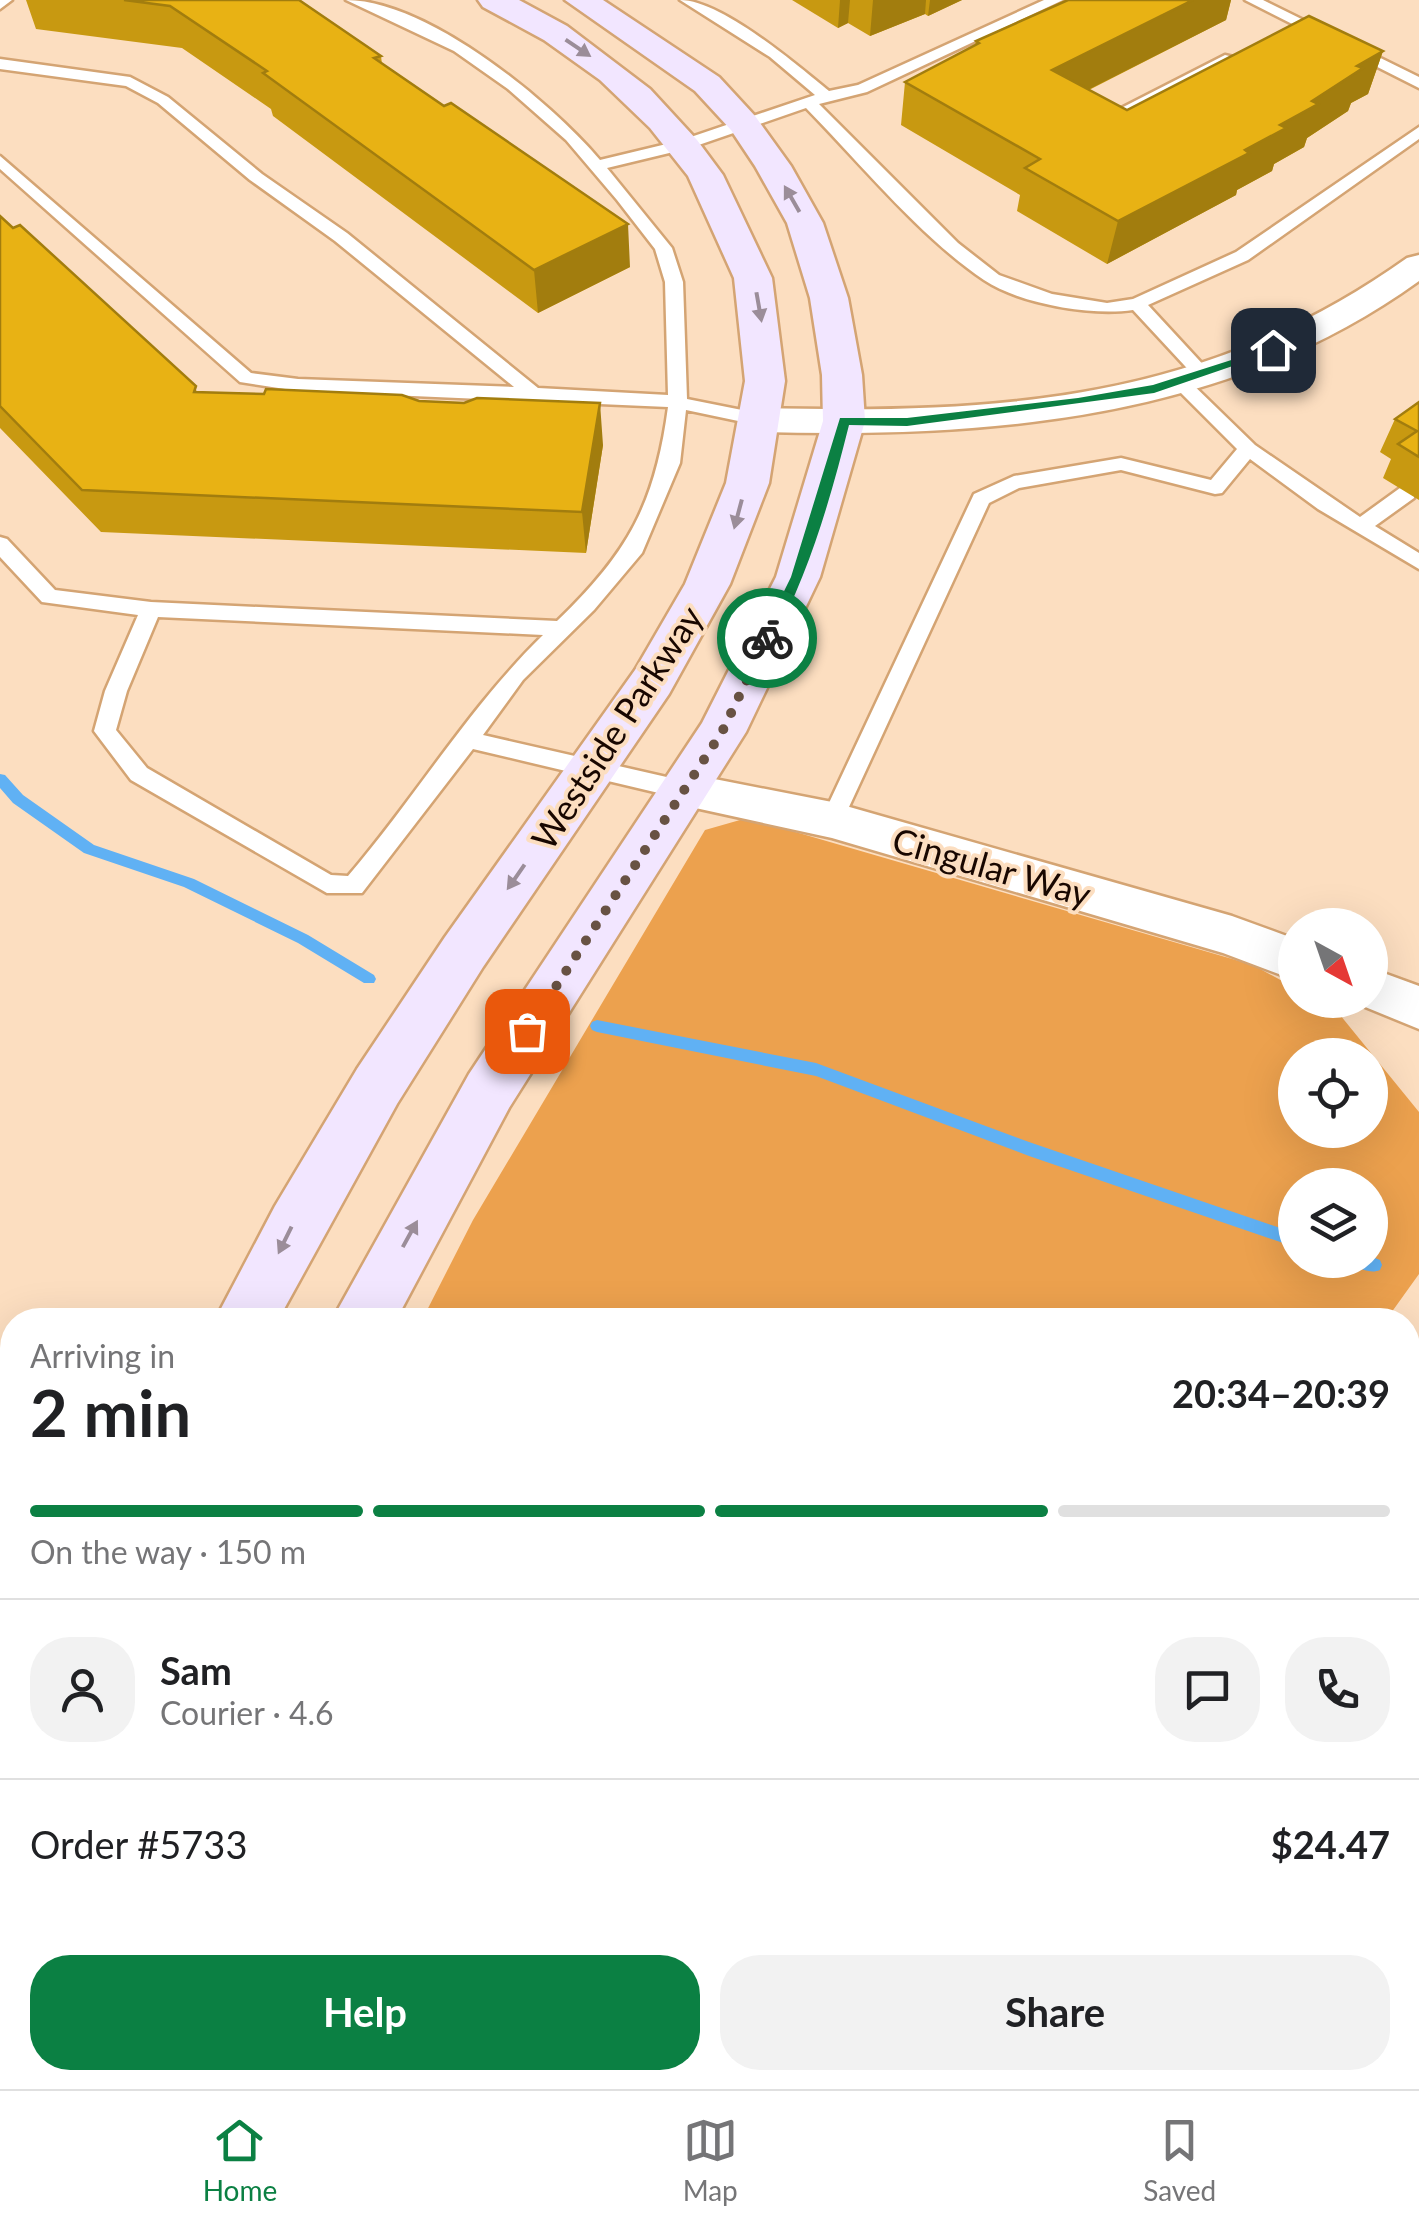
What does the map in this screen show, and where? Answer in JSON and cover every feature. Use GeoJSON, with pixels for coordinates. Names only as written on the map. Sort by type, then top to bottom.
{"type":"FeatureCollection","features":[{"type":"Feature","properties":{"kind":"main road","name":"Westside Parkway"},"geometry":{"type":"LineString","coordinates":[[252,1308],[295,1220],[464,951],[672,655],[732,538],[762,420],[764,335],[753,271],[729,211],[684,145],[646,104],[587,53],[494,0]]}},
{"type":"Feature","properties":{"kind":"main road"},"geometry":{"type":"LineString","coordinates":[[370,1308],[488,1091],[722,732],[798,577],[844,421],[842,375],[829,298],[805,223],[744,124],[707,84],[581,0]]}},
{"type":"Feature","properties":{"kind":"street"},"geometry":{"type":"LineString","coordinates":[[762,420],[907,422],[1014,412],[1191,378],[1273,350],[1329,325],[1419,266]]}},
{"type":"Feature","properties":{"kind":"street","name":"Cingular Way"},"geometry":{"type":"LineString","coordinates":[[684,790],[832,820],[1232,936],[1278,954]]}},
{"type":"Feature","properties":{"kind":"street"},"geometry":{"type":"LineString","coordinates":[[1388,995],[1419,1008]]}},
{"type":"Feature","properties":{"kind":"lane"},"geometry":{"type":"LineString","coordinates":[[152,609],[116,691],[105,731],[138,774],[326,884],[354,886],[470,740],[514,675],[636,548],[670,463],[678,404],[674,282],[664,248],[557,124],[459,48],[398,16],[352,0]]}},
{"type":"Feature","properties":{"kind":"lane"},"geometry":{"type":"LineString","coordinates":[[686,0],[775,54],[826,96]]}},
{"type":"Feature","properties":{"kind":"lane"},"geometry":{"type":"LineString","coordinates":[[597,166],[684,145],[807,100],[862,89],[1056,0]]}},
{"type":"Feature","properties":{"kind":"lane"},"geometry":{"type":"LineString","coordinates":[[1252,0],[1419,83]]}},
{"type":"Feature","properties":{"kind":"lane"},"geometry":{"type":"LineString","coordinates":[[1281,32],[1298,23]]}},
{"type":"Feature","properties":{"kind":"lane"},"geometry":{"type":"LineString","coordinates":[[1091,128],[1246,49]]}},
{"type":"Feature","properties":{"kind":"lane"},"geometry":{"type":"LineString","coordinates":[[0,64],[130,82],[163,100],[533,394]]}},
{"type":"Feature","properties":{"kind":"lane"},"geometry":{"type":"LineString","coordinates":[[807,100],[952,247],[993,279],[1048,299],[1107,308],[1137,304],[1242,256],[1419,132]]}},
{"type":"Feature","properties":{"kind":"lane"},"geometry":{"type":"LineString","coordinates":[[0,161],[246,378],[298,384],[660,399],[762,420]]}},
{"type":"Feature","properties":{"kind":"lane"},"geometry":{"type":"LineString","coordinates":[[1137,304],[1248,449],[1419,562]]}},
{"type":"Feature","properties":{"kind":"lane"},"geometry":{"type":"LineString","coordinates":[[832,820],[981,500],[1014,482],[1121,464],[1215,488],[1248,449]]}},
{"type":"Feature","properties":{"kind":"lane"},"geometry":{"type":"LineString","coordinates":[[1360,526],[1407,493]]}},
{"type":"Feature","properties":{"kind":"lane"},"geometry":{"type":"LineString","coordinates":[[0,544],[50,598],[152,609],[562,629]]}},
{"type":"Feature","properties":{"kind":"lane"},"geometry":{"type":"LineString","coordinates":[[470,740],[684,790]]}},
{"type":"Feature","properties":{"kind":"shaded area"},"geometry":{"type":"Polygon","coordinates":[[[747,818],[1253,965],[1278,979],[1278,1018],[1343,1018],[1359,1038],[1278,1038],[1278,1148],[1388,1148],[1388,1074],[1419,1112],[1419,1274],[1395,1308],[428,1308],[473,1220],[705,830],[747,818]]]}},
{"type":"Feature","properties":{"kind":"building"},"geometry":{"type":"Polygon","coordinates":[[[124,0],[299,0],[381,56],[374,58],[444,106],[451,103],[628,224],[534,270],[263,73],[267,71],[170,6],[124,0]]]}},
{"type":"Feature","properties":{"kind":"building"},"geometry":{"type":"Polygon","coordinates":[[[1068,0],[1193,0],[1052,70],[1127,110],[1309,16],[1383,51],[1312,101],[1318,104],[1280,125],[1286,128],[1245,150],[1249,153],[1118,221],[1025,168],[1040,159],[905,82],[979,43],[976,41],[1068,0]]]}},
{"type":"Feature","properties":{"kind":"building"},"geometry":{"type":"Polygon","coordinates":[[[0,216],[13,228],[20,225],[196,386],[194,392],[264,394],[266,389],[402,395],[419,401],[464,403],[477,398],[600,403],[582,512],[82,490],[0,406],[0,216]]]}},
{"type":"Feature","properties":{"kind":"building"},"geometry":{"type":"Polygon","coordinates":[[[1419,402],[1419,457],[1398,444],[1417,431],[1395,419],[1419,402]]]}},
{"type":"Feature","properties":{"kind":"waterway"},"geometry":{"type":"LineString","coordinates":[[0,779],[18,799],[89,849],[189,883],[303,939],[369,979]]}},
{"type":"Feature","properties":{"kind":"waterway"},"geometry":{"type":"LineString","coordinates":[[597,1026],[816,1070],[1029,1149],[1278,1234]]}},
{"type":"Feature","properties":{"kind":"way so far"},"geometry":{"type":"LineString","coordinates":[[527,1031],[722,732],[767,638]]}},
{"type":"Feature","properties":{"kind":"route"},"geometry":{"type":"LineString","coordinates":[[767,638],[798,577],[844,421],[907,422],[1078,402],[1154,389],[1273,350]]}}]}
